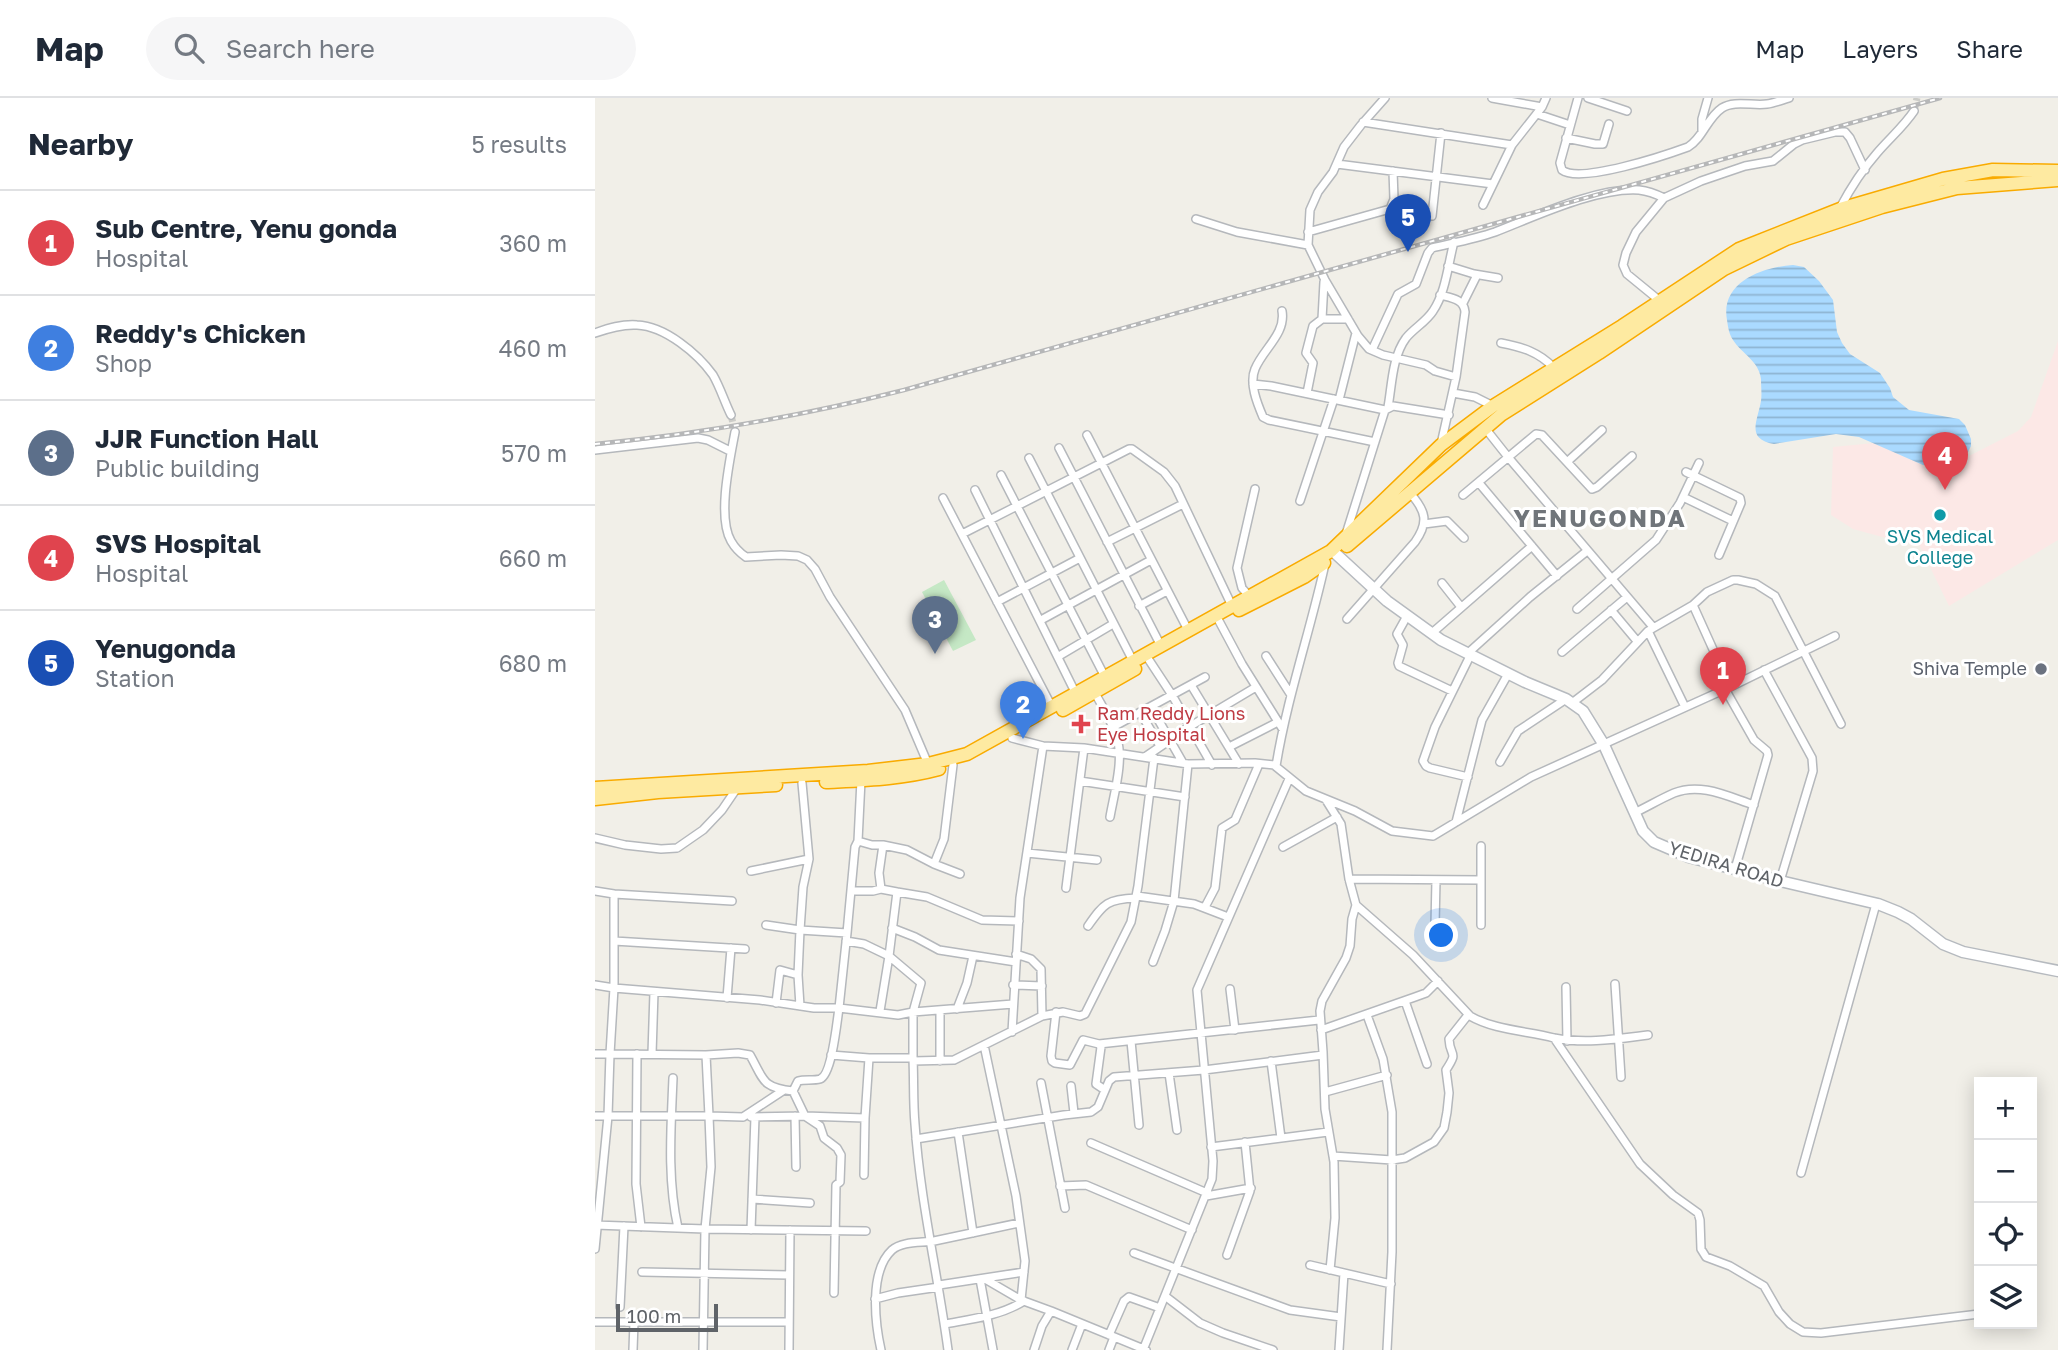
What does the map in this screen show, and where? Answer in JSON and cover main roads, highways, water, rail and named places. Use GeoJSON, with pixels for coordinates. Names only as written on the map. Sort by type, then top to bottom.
{"type":"FeatureCollection","features":[{"type":"Feature","properties":{"kind":"highway"},"geometry":{"type":"LineString","coordinates":[[595,788],[842,773],[928,764],[967,754],[1331,551],[1440,445],[1493,407],[1739,249],[1840,209],[1956,177],[1993,170],[2058,171]]}},
{"type":"Feature","properties":{"kind":"highway"},"geometry":{"type":"LineString","coordinates":[[595,799],[658,792],[922,774],[996,748],[1219,621],[1304,577],[1336,554],[1501,415],[1724,269],[1786,239],[1882,208],[1957,188],[2058,180]]}},
{"type":"Feature","properties":{"kind":"main road","name":"YEDIRA ROAD"},"geometry":{"type":"LineString","coordinates":[[1336,554],[1373,589],[1432,633],[1469,655],[1569,701],[1583,711],[1604,745],[1643,831],[1654,842],[1689,857],[1876,904],[1911,919],[1936,939],[1963,951],[2058,971]]}},
{"type":"Feature","properties":{"kind":"water"},"geometry":{"type":"Polygon","coordinates":[[[1793,265],[1804,267],[1833,300],[1837,332],[1850,354],[1880,373],[1893,397],[1909,410],[1959,419],[1971,439],[1967,454],[1960,460],[1923,465],[1859,437],[1836,434],[1774,444],[1759,438],[1756,422],[1761,399],[1760,373],[1754,362],[1732,338],[1727,307],[1730,296],[1746,279],[1769,269],[1793,265]]]}},
{"type":"Feature","properties":{"kind":"tunnel"},"geometry":{"type":"LineString","coordinates":[[1914,111],[1917,98]]}},
{"type":"Feature","properties":{"kind":"tunnel"},"geometry":{"type":"LineString","coordinates":[[731,415],[735,432]]}},
{"type":"Feature","properties":{"kind":"railway"},"geometry":{"type":"LineString","coordinates":[[595,444],[750,423],[904,390],[1940,98]]}},
{"type":"Feature","properties":{"kind":"place","name":"Yenugonda"},"geometry":{"type":"Point","coordinates":[1408,252]}},
{"type":"Feature","properties":{"kind":"place","name":"SVS Hospital"},"geometry":{"type":"Point","coordinates":[1945,490]}},
{"type":"Feature","properties":{"kind":"place","name":"SVS Medical College"},"geometry":{"type":"Point","coordinates":[1940,515]}},
{"type":"Feature","properties":{"kind":"place","name":"JJR Function Hall"},"geometry":{"type":"Point","coordinates":[935,654]}},
{"type":"Feature","properties":{"kind":"place","name":"Shiva Temple"},"geometry":{"type":"Point","coordinates":[2041,669]}},
{"type":"Feature","properties":{"kind":"place","name":"Sub Centre, Yenu gonda"},"geometry":{"type":"Point","coordinates":[1723,705]}},
{"type":"Feature","properties":{"kind":"place","name":"Ram Reddy Lions Eye Hospital"},"geometry":{"type":"Point","coordinates":[1081,724]}},
{"type":"Feature","properties":{"kind":"place","name":"Reddy's Chicken"},"geometry":{"type":"Point","coordinates":[1023,739]}},
{"type":"Feature","properties":{"kind":"district","name":"YENUGONDA"},"geometry":{"type":"Point","coordinates":[1600,519]}}]}
